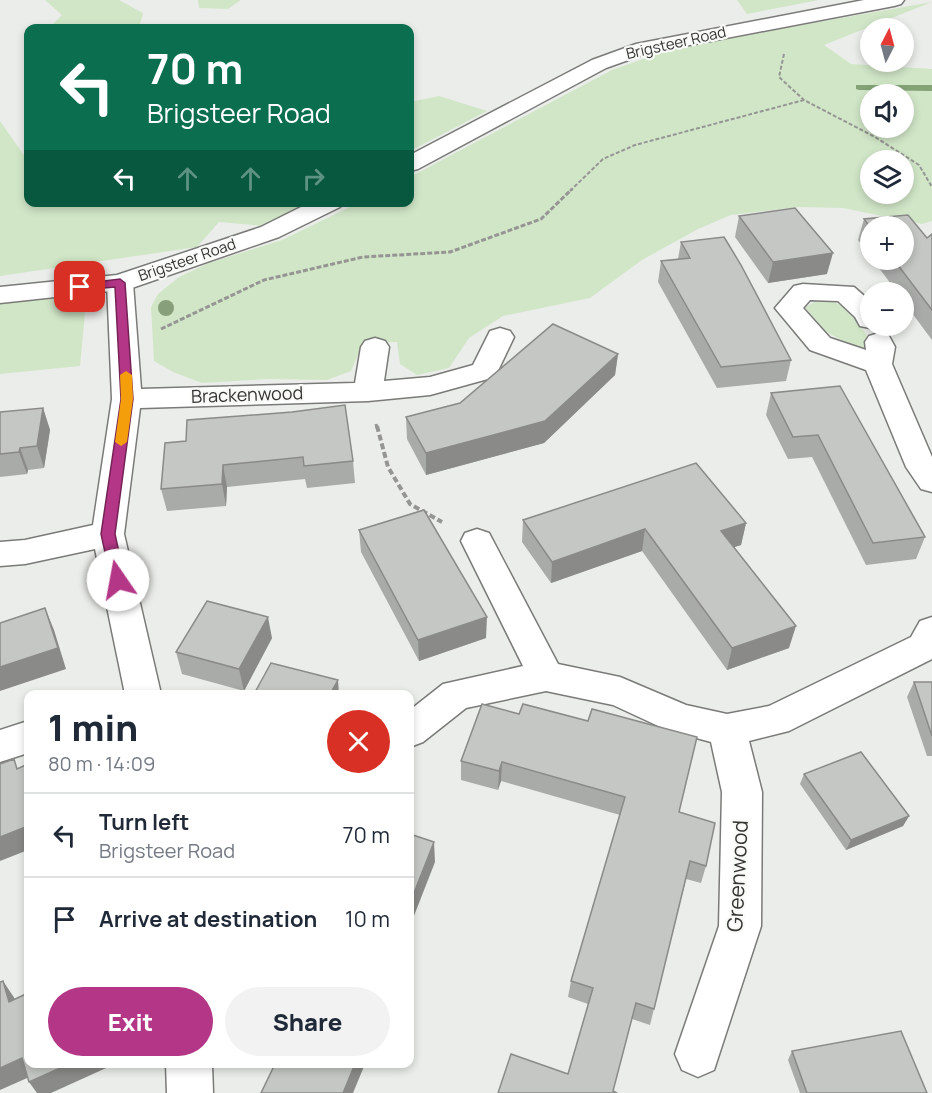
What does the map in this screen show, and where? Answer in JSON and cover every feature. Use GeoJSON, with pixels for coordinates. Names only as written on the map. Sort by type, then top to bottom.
{"type":"FeatureCollection","features":[{"type":"Feature","properties":{"kind":"street","name":"Brigsteer Road"},"geometry":{"type":"LineString","coordinates":[[414,162],[599,64],[643,48],[894,0]]}},
{"type":"Feature","properties":{"kind":"street","name":"Brigsteer Road"},"geometry":{"type":"LineString","coordinates":[[0,295],[120,283],[270,232],[321,207]]}},
{"type":"Feature","properties":{"kind":"street"},"geometry":{"type":"LineString","coordinates":[[120,283],[127,399],[108,534],[142,690]]}},
{"type":"Feature","properties":{"kind":"street"},"geometry":{"type":"LineString","coordinates":[[860,307],[845,293],[803,291],[788,308],[820,344],[878,364]]}},
{"type":"Feature","properties":{"kind":"street"},"geometry":{"type":"LineString","coordinates":[[876,336],[880,347],[878,364],[921,467],[932,480]]}},
{"type":"Feature","properties":{"kind":"street","name":"Brackenwood"},"geometry":{"type":"LineString","coordinates":[[127,399],[368,392],[430,386],[485,371],[500,337]]}},
{"type":"Feature","properties":{"kind":"street"},"geometry":{"type":"LineString","coordinates":[[368,392],[375,347]]}},
{"type":"Feature","properties":{"kind":"street"},"geometry":{"type":"LineString","coordinates":[[0,554],[25,552],[108,534]]}},
{"type":"Feature","properties":{"kind":"street"},"geometry":{"type":"LineString","coordinates":[[477,541],[546,676]]}},
{"type":"Feature","properties":{"kind":"street"},"geometry":{"type":"LineString","coordinates":[[414,726],[456,695],[546,676],[620,692],[680,719],[727,730],[776,720],[924,648],[932,631]]}},
{"type":"Feature","properties":{"kind":"street","name":"Greenwood"},"geometry":{"type":"LineString","coordinates":[[698,1054],[740,926],[742,792],[727,730]]}},
{"type":"Feature","properties":{"kind":"street"},"geometry":{"type":"LineString","coordinates":[[0,746],[24,738]]}},
{"type":"Feature","properties":{"kind":"street"},"geometry":{"type":"LineString","coordinates":[[189,1068],[190,1093]]}},
{"type":"Feature","properties":{"kind":"path"},"geometry":{"type":"LineString","coordinates":[[789,49],[782,57],[779,77],[804,100],[875,137],[919,165],[932,187]]}},
{"type":"Feature","properties":{"kind":"path"},"geometry":{"type":"LineString","coordinates":[[125,345],[264,280],[363,257],[450,252],[531,223],[541,219],[603,159],[635,145],[804,100]]}},
{"type":"Feature","properties":{"kind":"path"},"geometry":{"type":"LineString","coordinates":[[368,392],[388,467],[410,504],[477,541]]}},
{"type":"Feature","properties":{"kind":"green space"},"geometry":{"type":"Polygon","coordinates":[[[45,0],[119,0],[143,13],[140,24],[53,24],[62,15],[45,0]]]}},
{"type":"Feature","properties":{"kind":"green space"},"geometry":{"type":"Polygon","coordinates":[[[198,0],[241,0],[228,9],[199,8],[198,0]]]}},
{"type":"Feature","properties":{"kind":"green space"},"geometry":{"type":"Polygon","coordinates":[[[737,0],[819,0],[747,14],[737,0]]]}},
{"type":"Feature","properties":{"kind":"green space"},"geometry":{"type":"Polygon","coordinates":[[[932,2],[892,18],[860,18],[860,31],[824,45],[851,64],[860,65],[860,72],[914,72],[914,68],[932,69],[932,221],[922,224],[914,222],[914,216],[882,216],[843,208],[798,207],[731,215],[698,229],[642,260],[590,298],[503,316],[469,338],[449,368],[417,375],[400,364],[397,342],[363,343],[351,371],[327,380],[267,379],[202,383],[173,372],[154,361],[151,307],[158,294],[179,277],[209,263],[282,240],[350,207],[414,207],[414,175],[612,70],[657,54],[706,42],[932,2]]]}},
{"type":"Feature","properties":{"kind":"green space"},"geometry":{"type":"Polygon","coordinates":[[[439,96],[487,111],[414,149],[414,101],[439,96]]]}},
{"type":"Feature","properties":{"kind":"green space"},"geometry":{"type":"Polygon","coordinates":[[[0,121],[24,155],[24,207],[302,207],[265,226],[219,222],[197,247],[0,276],[0,121]]]}},
{"type":"Feature","properties":{"kind":"green space"},"geometry":{"type":"Polygon","coordinates":[[[64,295],[85,313],[80,366],[0,374],[0,302],[64,295]]]}},
{"type":"Feature","properties":{"kind":"green space"},"geometry":{"type":"Polygon","coordinates":[[[820,299],[838,304],[857,320],[860,324],[860,336],[867,336],[871,344],[862,352],[825,331],[805,307],[820,299]]]}},
{"type":"Feature","properties":{"kind":"building"},"geometry":{"type":"Polygon","coordinates":[[[795,208],[833,253],[773,262],[739,216],[795,208]]]}},
{"type":"Feature","properties":{"kind":"building"},"geometry":{"type":"Polygon","coordinates":[[[914,222],[927,238],[932,234],[932,310],[914,286],[914,282],[911,282],[902,270],[914,270],[914,222]]]}},
{"type":"Feature","properties":{"kind":"building"},"geometry":{"type":"Polygon","coordinates":[[[724,237],[791,360],[721,367],[661,261],[690,258],[681,242],[724,237]]]}},
{"type":"Feature","properties":{"kind":"building"},"geometry":{"type":"Polygon","coordinates":[[[553,324],[618,354],[545,421],[426,453],[406,417],[460,403],[553,324]]]}},
{"type":"Feature","properties":{"kind":"building"},"geometry":{"type":"Polygon","coordinates":[[[840,386],[925,537],[873,543],[818,435],[793,437],[771,393],[840,386]]]}},
{"type":"Feature","properties":{"kind":"building"},"geometry":{"type":"Polygon","coordinates":[[[345,405],[353,461],[304,466],[303,457],[223,465],[222,484],[161,489],[165,443],[186,441],[187,420],[292,412],[345,405]]]}},
{"type":"Feature","properties":{"kind":"building"},"geometry":{"type":"Polygon","coordinates":[[[43,408],[37,446],[20,448],[19,452],[0,454],[0,412],[43,408]]]}},
{"type":"Feature","properties":{"kind":"building"},"geometry":{"type":"Polygon","coordinates":[[[696,463],[746,523],[721,531],[796,626],[732,648],[645,529],[552,562],[523,520],[696,463]]]}},
{"type":"Feature","properties":{"kind":"building"},"geometry":{"type":"Polygon","coordinates":[[[424,510],[487,617],[418,640],[359,530],[424,510]]]}},
{"type":"Feature","properties":{"kind":"building"},"geometry":{"type":"Polygon","coordinates":[[[207,601],[268,617],[239,669],[176,652],[207,601]]]}},
{"type":"Feature","properties":{"kind":"building"},"geometry":{"type":"Polygon","coordinates":[[[45,608],[58,648],[0,667],[0,623],[45,608]]]}},
{"type":"Feature","properties":{"kind":"building"},"geometry":{"type":"Polygon","coordinates":[[[271,663],[338,680],[332,690],[256,690],[271,663]]]}},
{"type":"Feature","properties":{"kind":"building"},"geometry":{"type":"Polygon","coordinates":[[[914,682],[932,682],[932,736],[914,682]]]}},
{"type":"Feature","properties":{"kind":"building"},"geometry":{"type":"Polygon","coordinates":[[[482,704],[519,714],[523,704],[588,721],[592,709],[697,737],[679,812],[715,823],[706,866],[690,861],[654,1009],[636,1003],[613,1091],[617,1093],[498,1093],[511,1054],[568,1074],[593,988],[571,981],[625,797],[502,762],[499,771],[461,761],[482,704]]]}},
{"type":"Feature","properties":{"kind":"building"},"geometry":{"type":"Polygon","coordinates":[[[861,752],[909,816],[851,840],[804,774],[861,752]]]}},
{"type":"Feature","properties":{"kind":"building"},"geometry":{"type":"Polygon","coordinates":[[[14,759],[17,769],[24,766],[24,828],[0,837],[0,764],[14,759]]]}},
{"type":"Feature","properties":{"kind":"building"},"geometry":{"type":"Polygon","coordinates":[[[414,835],[434,842],[414,893],[414,835]]]}},
{"type":"Feature","properties":{"kind":"building"},"geometry":{"type":"Polygon","coordinates":[[[3,981],[9,1002],[24,995],[24,1065],[22,1058],[0,1068],[0,982],[3,981]]]}},
{"type":"Feature","properties":{"kind":"building"},"geometry":{"type":"Polygon","coordinates":[[[901,1031],[927,1093],[807,1093],[792,1051],[901,1031]]]}},
{"type":"Feature","properties":{"kind":"building"},"geometry":{"type":"Polygon","coordinates":[[[25,1068],[60,1068],[29,1082],[25,1068]]]}},
{"type":"Feature","properties":{"kind":"building"},"geometry":{"type":"Polygon","coordinates":[[[273,1068],[353,1068],[343,1093],[261,1093],[273,1068]]]}},
{"type":"Feature","properties":{"kind":"waterway"},"geometry":{"type":"LineString","coordinates":[[859,87],[932,88]]}},
{"type":"Feature","properties":{"kind":"slow traffic"},"geometry":{"type":"LineString","coordinates":[[121,442],[127,399],[126,375]]}},
{"type":"Feature","properties":{"kind":"route"},"geometry":{"type":"LineString","coordinates":[[80,287],[120,283],[127,399],[108,534],[118,580]]}}]}
